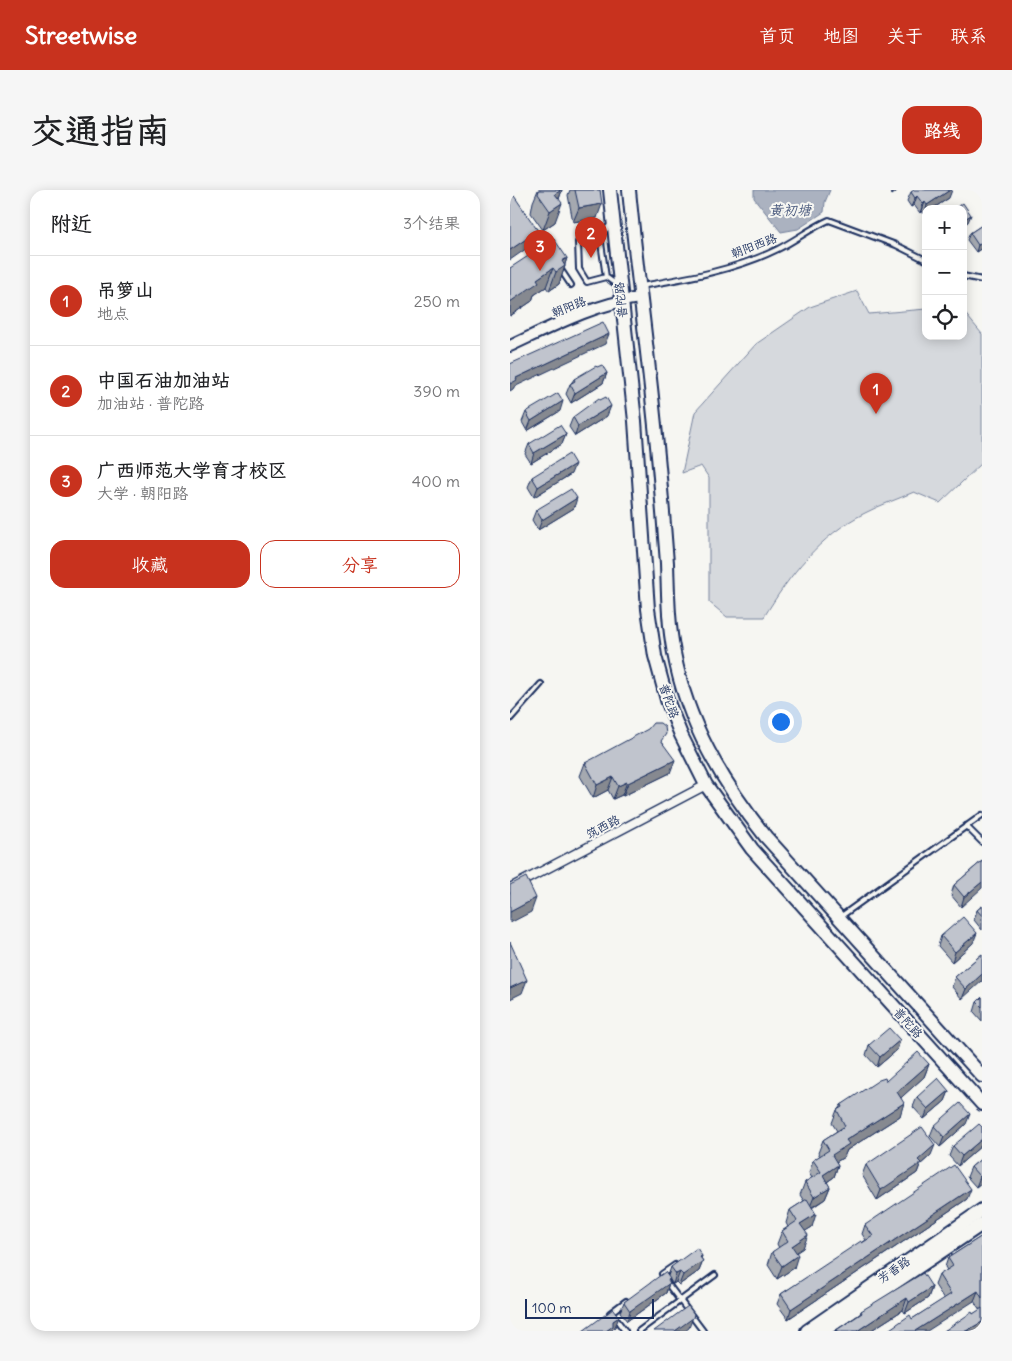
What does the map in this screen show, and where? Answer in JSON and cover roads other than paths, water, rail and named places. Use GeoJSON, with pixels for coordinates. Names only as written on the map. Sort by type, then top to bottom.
{"type":"FeatureCollection","features":[{"type":"Feature","properties":{"kind":"main road","name":"普陀路"},"geometry":{"type":"LineString","coordinates":[[610,190],[635,421],[648,609],[655,656],[670,709],[706,786],[752,849],[982,1104]]}},
{"type":"Feature","properties":{"kind":"main road","name":"普陀路"},"geometry":{"type":"LineString","coordinates":[[628,190],[638,292],[658,455],[668,608],[674,653],[684,695],[697,729],[717,768],[739,803],[839,918],[982,1076]]}},
{"type":"Feature","properties":{"kind":"main road","name":"芳香路"},"geometry":{"type":"LineString","coordinates":[[806,1331],[982,1210]]}},
{"type":"Feature","properties":{"kind":"main road","name":"芳香路"},"geometry":{"type":"LineString","coordinates":[[823,1331],[982,1224]]}},
{"type":"Feature","properties":{"kind":"street","name":"朝阳路"},"geometry":{"type":"LineString","coordinates":[[510,346],[638,292]]}},
{"type":"Feature","properties":{"kind":"street","name":"筑西路"},"geometry":{"type":"LineString","coordinates":[[510,888],[706,786]]}},
{"type":"Feature","properties":{"kind":"lane"},"geometry":{"type":"LineString","coordinates":[[606,277],[587,282],[578,269],[578,242],[584,238],[600,236],[613,222],[631,218]]}},
{"type":"Feature","properties":{"kind":"lane","name":"朝阳西路"},"geometry":{"type":"LineString","coordinates":[[638,292],[752,259],[778,249],[829,220],[896,245],[922,258]]}},
{"type":"Feature","properties":{"kind":"lane"},"geometry":{"type":"LineString","coordinates":[[530,225],[550,254]]}},
{"type":"Feature","properties":{"kind":"lane"},"geometry":{"type":"LineString","coordinates":[[600,236],[606,277],[619,286]]}},
{"type":"Feature","properties":{"kind":"lane"},"geometry":{"type":"LineString","coordinates":[[538,252],[545,247]]}},
{"type":"Feature","properties":{"kind":"lane"},"geometry":{"type":"LineString","coordinates":[[555,262],[571,285]]}},
{"type":"Feature","properties":{"kind":"lane"},"geometry":{"type":"LineString","coordinates":[[967,277],[982,280]]}},
{"type":"Feature","properties":{"kind":"lane"},"geometry":{"type":"LineString","coordinates":[[510,719],[541,684]]}},
{"type":"Feature","properties":{"kind":"lane"},"geometry":{"type":"LineString","coordinates":[[839,918],[982,815]]}},
{"type":"Feature","properties":{"kind":"lane"},"geometry":{"type":"LineString","coordinates":[[966,826],[982,842]]}},
{"type":"Feature","properties":{"kind":"lane"},"geometry":{"type":"LineString","coordinates":[[654,1280],[681,1260]]}},
{"type":"Feature","properties":{"kind":"lane"},"geometry":{"type":"LineString","coordinates":[[661,1275],[703,1331]]}},
{"type":"Feature","properties":{"kind":"lane"},"geometry":{"type":"LineString","coordinates":[[639,1331],[715,1275]]}},
{"type":"Feature","properties":{"kind":"lane"},"geometry":{"type":"LineString","coordinates":[[604,1317],[632,1296]]}},
{"type":"Feature","properties":{"kind":"lane"},"geometry":{"type":"LineString","coordinates":[[611,1312],[625,1331]]}},
{"type":"Feature","properties":{"kind":"water","name":"黄初塘"},"geometry":{"type":"Polygon","coordinates":[[[754,190],[830,190],[825,202],[824,212],[798,229],[781,232],[754,198],[754,190]]]}},
{"type":"Feature","properties":{"kind":"place","name":"中国石油加油站"},"geometry":{"type":"Point","coordinates":[591,258]}},
{"type":"Feature","properties":{"kind":"place","name":"广西师范大学育才校区"},"geometry":{"type":"Point","coordinates":[540,271]}},
{"type":"Feature","properties":{"kind":"place","name":"吊箩山"},"geometry":{"type":"Point","coordinates":[876,414]}}]}
